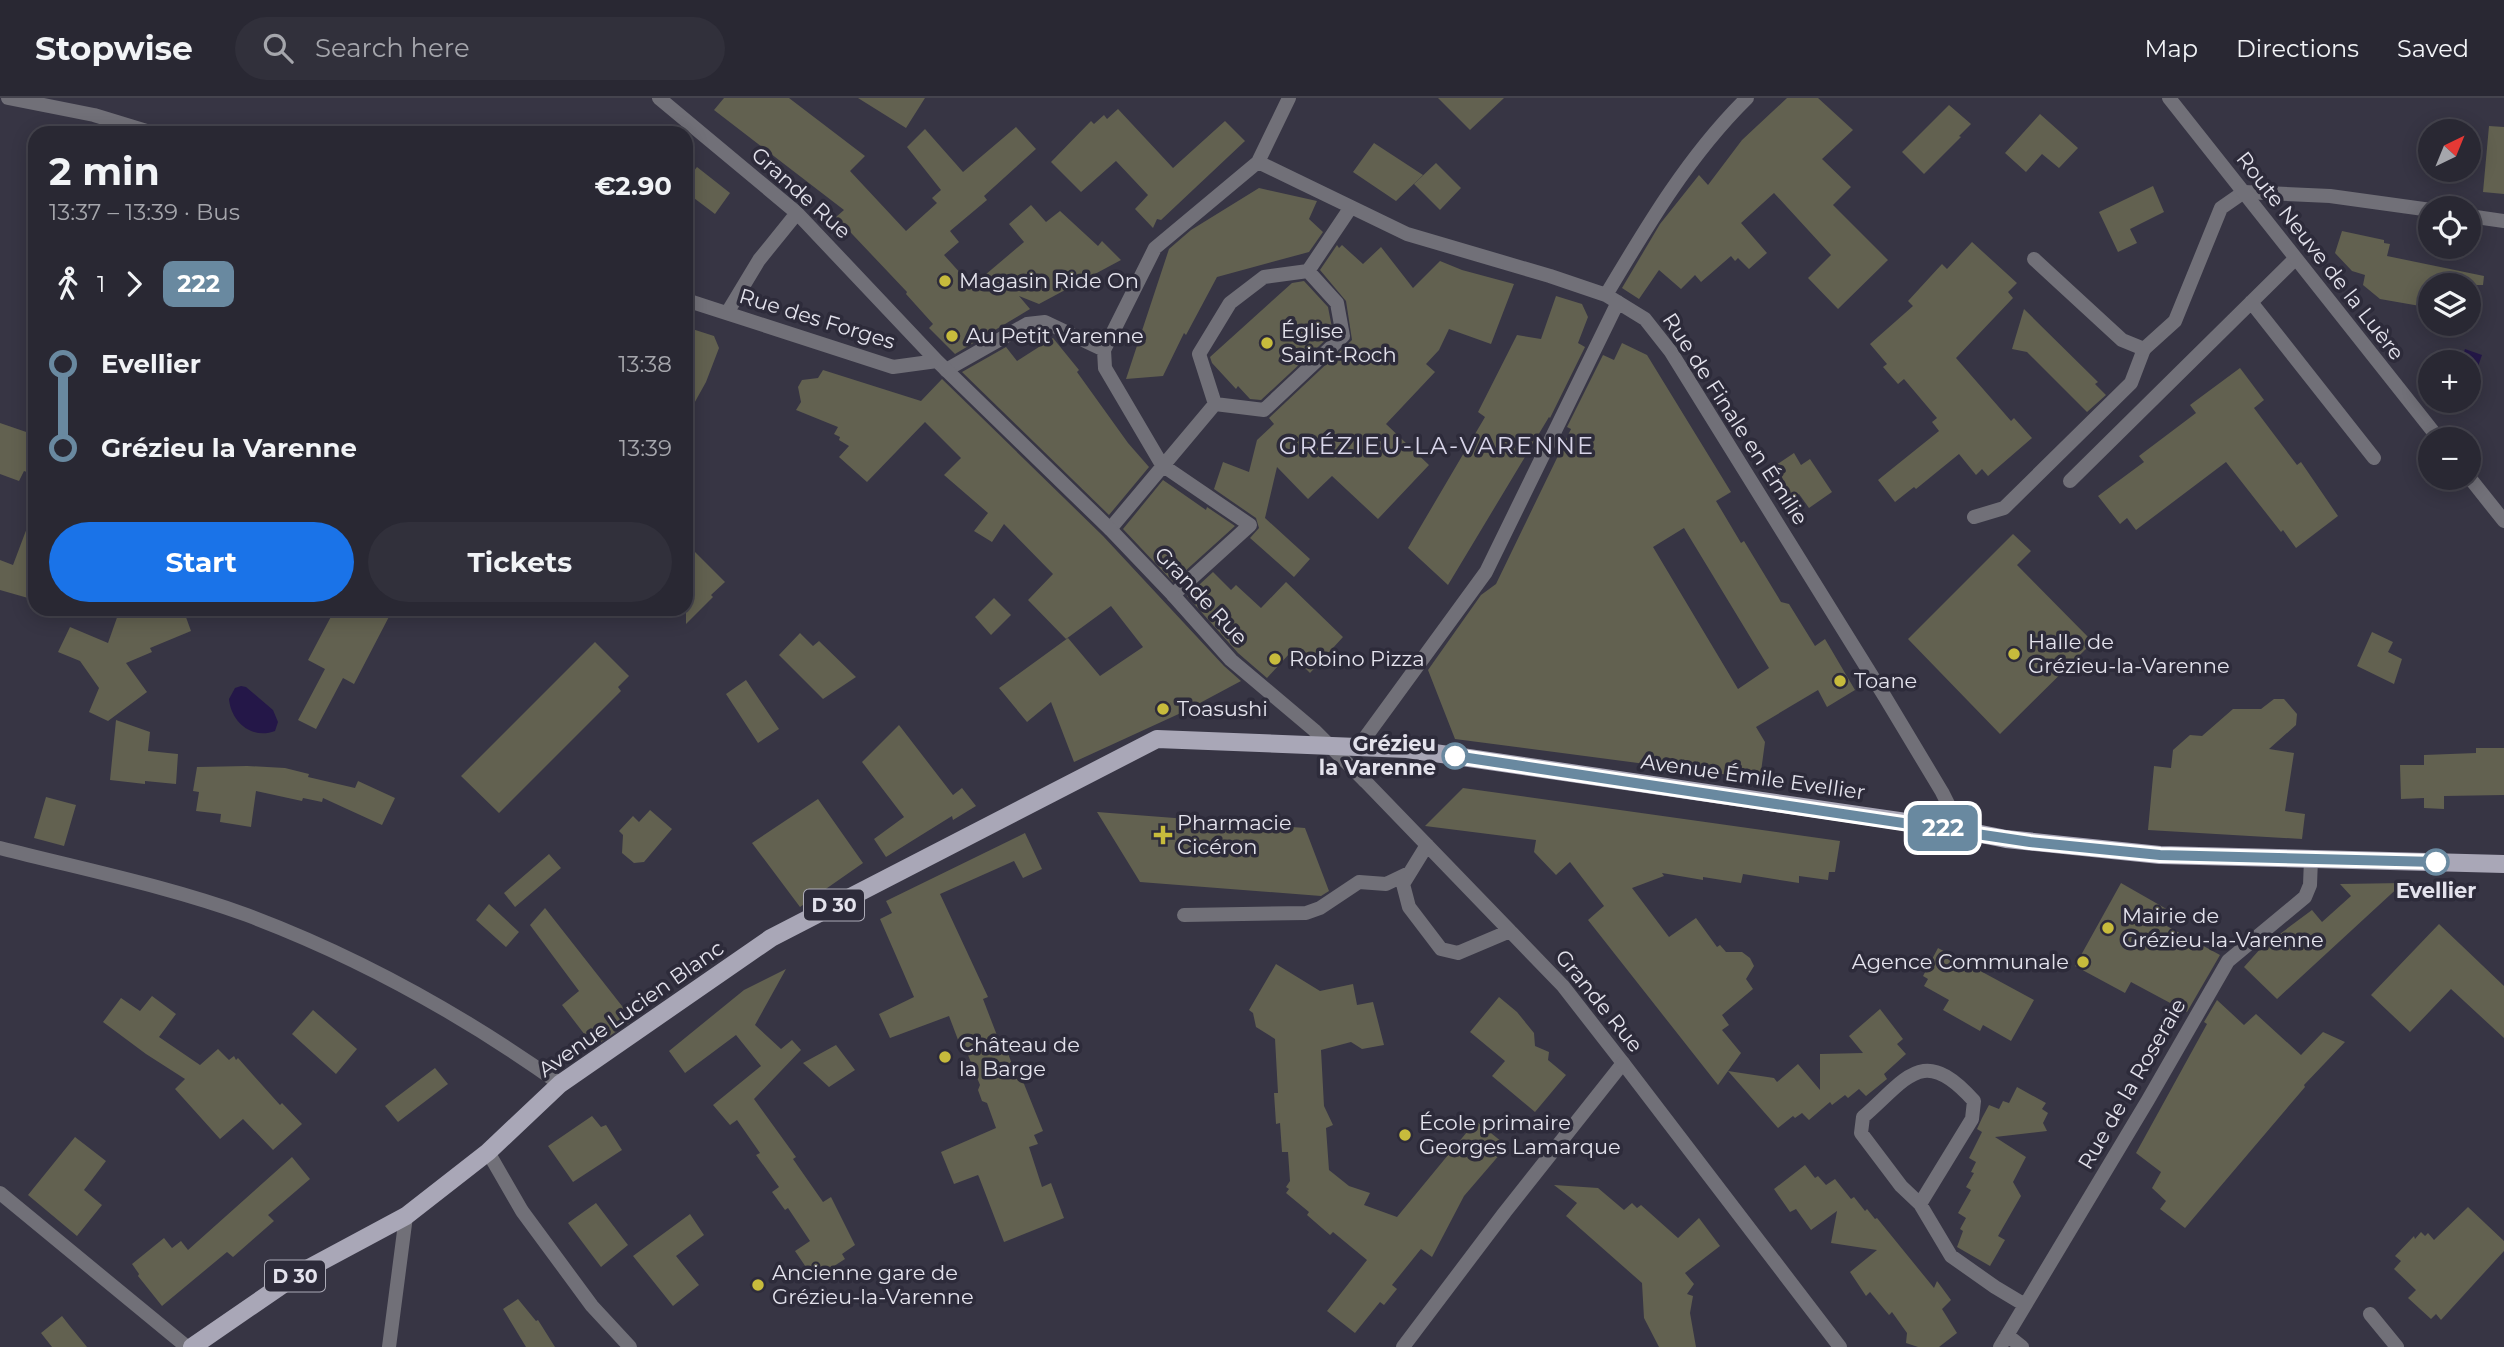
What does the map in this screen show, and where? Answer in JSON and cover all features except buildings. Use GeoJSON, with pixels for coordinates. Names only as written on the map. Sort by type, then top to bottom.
{"type":"FeatureCollection","features":[{"type":"Feature","properties":{"kind":"main road","name":"Avenue Lucien Blanc"},"geometry":{"type":"LineString","coordinates":[[189,1347],[298,1274],[406,1216],[488,1152],[560,1084],[771,938],[1157,738],[1332,746]]}},
{"type":"Feature","properties":{"kind":"main road","name":"Avenue Émile Evellier"},"geometry":{"type":"LineString","coordinates":[[1332,746],[1407,749],[1961,830],[2006,839],[2126,852],[2504,864]]}},
{"type":"Feature","properties":{"kind":"street"},"geometry":{"type":"LineString","coordinates":[[8,98],[94,115],[130,126]]}},
{"type":"Feature","properties":{"kind":"street","name":"Grande Rue"},"geometry":{"type":"LineString","coordinates":[[659,98],[693,126]]}},
{"type":"Feature","properties":{"kind":"street"},"geometry":{"type":"LineString","coordinates":[[1173,595],[1250,525],[1162,465],[1105,368],[1104,350],[1155,248],[1258,162],[1289,98]]}},
{"type":"Feature","properties":{"kind":"street"},"geometry":{"type":"LineString","coordinates":[[1359,746],[1486,572],[1640,237],[1685,171],[1747,98]]}},
{"type":"Feature","properties":{"kind":"street","name":"Route Neuve de la Luère"},"geometry":{"type":"LineString","coordinates":[[2169,98],[2429,427]]}},
{"type":"Feature","properties":{"kind":"street","name":"Grande Rue"},"geometry":{"type":"LineString","coordinates":[[693,126],[797,213],[942,365],[1110,529],[1231,660],[1332,746],[1563,986],[1840,1347]]}},
{"type":"Feature","properties":{"kind":"street","name":"Rue de Finale en Émilie"},"geometry":{"type":"LineString","coordinates":[[1258,162],[1407,234],[1612,299],[1645,319],[1671,352],[1885,697],[1942,792],[1961,830]]}},
{"type":"Feature","properties":{"kind":"street"},"geometry":{"type":"LineString","coordinates":[[1974,517],[2004,508],[2131,383],[2144,349],[2175,321],[2221,208],[2244,191],[2330,196],[2418,209]]}},
{"type":"Feature","properties":{"kind":"street"},"geometry":{"type":"LineString","coordinates":[[1215,404],[1199,354],[1230,303],[1264,277],[1308,271],[1351,207]]}},
{"type":"Feature","properties":{"kind":"street"},"geometry":{"type":"LineString","coordinates":[[727,313],[759,260],[797,213]]}},
{"type":"Feature","properties":{"kind":"street"},"geometry":{"type":"LineString","coordinates":[[2481,218],[2504,221]]}},
{"type":"Feature","properties":{"kind":"street"},"geometry":{"type":"LineString","coordinates":[[2070,481],[2295,259]]}},
{"type":"Feature","properties":{"kind":"street"},"geometry":{"type":"LineString","coordinates":[[2034,260],[2122,340],[2144,349]]}},
{"type":"Feature","properties":{"kind":"street"},"geometry":{"type":"LineString","coordinates":[[1215,404],[1264,410],[1343,337],[1337,303],[1308,271]]}},
{"type":"Feature","properties":{"kind":"street","name":"Rue des Forges"},"geometry":{"type":"LineString","coordinates":[[693,302],[893,367],[942,365]]}},
{"type":"Feature","properties":{"kind":"street"},"geometry":{"type":"LineString","coordinates":[[2251,302],[2374,458]]}},
{"type":"Feature","properties":{"kind":"street"},"geometry":{"type":"LineString","coordinates":[[942,365],[1027,324],[1045,322],[1104,350]]}},
{"type":"Feature","properties":{"kind":"street"},"geometry":{"type":"LineString","coordinates":[[1110,529],[1215,404]]}},
{"type":"Feature","properties":{"kind":"street"},"geometry":{"type":"LineString","coordinates":[[2480,490],[2504,520]]}},
{"type":"Feature","properties":{"kind":"street"},"geometry":{"type":"LineString","coordinates":[[1427,845],[1404,884],[1409,907],[1441,949],[1458,953],[1510,931]]}},
{"type":"Feature","properties":{"kind":"street"},"geometry":{"type":"LineString","coordinates":[[0,848],[245,914],[343,954],[447,1010],[560,1084]]}},
{"type":"Feature","properties":{"kind":"street","name":"Rue de la Roseraie"},"geometry":{"type":"LineString","coordinates":[[2003,1341],[2228,961],[2305,897],[2310,885],[2311,859]]}},
{"type":"Feature","properties":{"kind":"street"},"geometry":{"type":"LineString","coordinates":[[1184,915],[1306,913],[1320,908],[1359,882],[1386,884],[1409,873]]}},
{"type":"Feature","properties":{"kind":"street"},"geometry":{"type":"LineString","coordinates":[[1403,1347],[1496,1223],[1623,1063]]}},
{"type":"Feature","properties":{"kind":"street"},"geometry":{"type":"LineString","coordinates":[[1920,1204],[1972,1119],[1974,1101],[1961,1086],[1945,1075],[1927,1069],[1914,1072],[1863,1118],[1861,1133],[1901,1186],[1920,1204],[1951,1256],[2025,1305]]}},
{"type":"Feature","properties":{"kind":"street"},"geometry":{"type":"LineString","coordinates":[[488,1152],[522,1211],[592,1306],[630,1347]]}},
{"type":"Feature","properties":{"kind":"street"},"geometry":{"type":"LineString","coordinates":[[0,1193],[189,1347]]}},
{"type":"Feature","properties":{"kind":"street"},"geometry":{"type":"LineString","coordinates":[[389,1347],[406,1216]]}},
{"type":"Feature","properties":{"kind":"street"},"geometry":{"type":"LineString","coordinates":[[2370,1314],[2397,1347]]}},
{"type":"Feature","properties":{"kind":"street"},"geometry":{"type":"LineString","coordinates":[[2003,1341],[2021,1347]]}},
{"type":"Feature","properties":{"kind":"shaded area"},"geometry":{"type":"Polygon","coordinates":[[[246,687],[273,710],[278,722],[275,731],[258,733],[238,722],[229,699],[235,688],[246,687]]]}},
{"type":"Feature","properties":{"kind":"bus line","name":"222"},"geometry":{"type":"LineString","coordinates":[[1455,756],[2030,842],[2160,855],[2436,862]]}},
{"type":"Feature","properties":{"kind":"place","name":"Magasin Ride On"},"geometry":{"type":"Point","coordinates":[945,281]}},
{"type":"Feature","properties":{"kind":"place","name":"Au Petit Varenne"},"geometry":{"type":"Point","coordinates":[952,336]}},
{"type":"Feature","properties":{"kind":"place","name":"Église Saint-Roch"},"geometry":{"type":"Point","coordinates":[1267,343]}},
{"type":"Feature","properties":{"kind":"place","name":"Halle de Grézieu-la-Varenne"},"geometry":{"type":"Point","coordinates":[2014,654]}},
{"type":"Feature","properties":{"kind":"place","name":"Robino Pizza"},"geometry":{"type":"Point","coordinates":[1275,659]}},
{"type":"Feature","properties":{"kind":"place","name":"Toane"},"geometry":{"type":"Point","coordinates":[1840,681]}},
{"type":"Feature","properties":{"kind":"place","name":"Toasushi"},"geometry":{"type":"Point","coordinates":[1163,709]}},
{"type":"Feature","properties":{"kind":"place","name":"Grézieu la Varenne"},"geometry":{"type":"Point","coordinates":[1455,756]}},
{"type":"Feature","properties":{"kind":"place","name":"Pharmacie Cicéron"},"geometry":{"type":"Point","coordinates":[1163,835]}},
{"type":"Feature","properties":{"kind":"place","name":"Evellier"},"geometry":{"type":"Point","coordinates":[2436,862]}},
{"type":"Feature","properties":{"kind":"place","name":"Mairie de Grézieu-la-Varenne"},"geometry":{"type":"Point","coordinates":[2108,928]}},
{"type":"Feature","properties":{"kind":"place","name":"Agence Communale"},"geometry":{"type":"Point","coordinates":[2083,962]}},
{"type":"Feature","properties":{"kind":"place","name":"Château de la Barge"},"geometry":{"type":"Point","coordinates":[945,1057]}},
{"type":"Feature","properties":{"kind":"place","name":"École primaire Georges Lamarque"},"geometry":{"type":"Point","coordinates":[1405,1135]}},
{"type":"Feature","properties":{"kind":"place","name":"Ancienne gare de Grézieu-la-Varenne"},"geometry":{"type":"Point","coordinates":[758,1285]}},
{"type":"Feature","properties":{"kind":"district","name":"GRÉZIEU-LA-VARENNE"},"geometry":{"type":"Point","coordinates":[1437,446]}}]}
